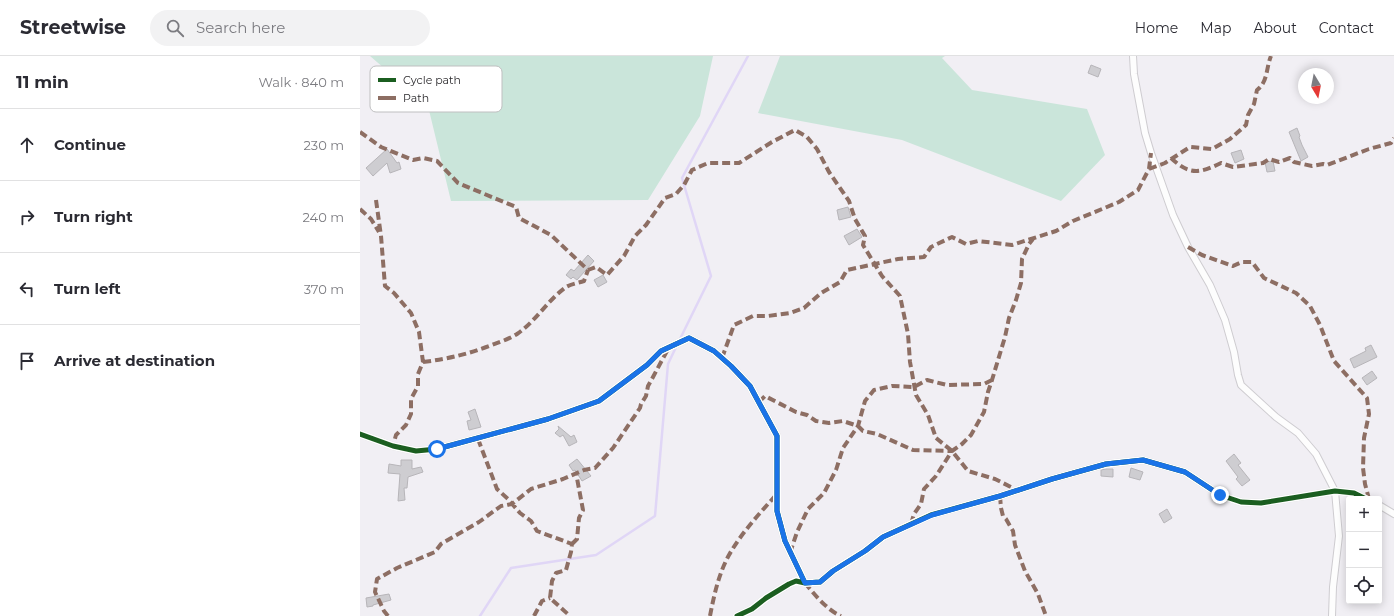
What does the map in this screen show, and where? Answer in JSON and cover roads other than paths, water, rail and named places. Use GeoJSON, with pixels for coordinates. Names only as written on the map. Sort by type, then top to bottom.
{"type":"FeatureCollection","features":[{"type":"Feature","properties":{"kind":"street"},"geometry":{"type":"LineString","coordinates":[[1133,56],[1134,74],[1145,133],[1151,153],[1173,215],[1188,247],[1210,285],[1225,320],[1241,385],[1276,418],[1298,433],[1316,454],[1335,490],[1339,536],[1333,587],[1332,616]]}},
{"type":"Feature","properties":{"kind":"street"},"geometry":{"type":"LineString","coordinates":[[360,434],[393,446],[416,451],[437,449],[548,419],[599,401],[647,365],[661,351],[689,338],[714,351],[750,386],[777,436],[777,511],[785,541],[805,583]]}},
{"type":"Feature","properties":{"kind":"street"},"geometry":{"type":"LineString","coordinates":[[737,616],[752,609],[770,595],[796,581],[805,583],[820,582],[833,571],[865,551],[883,537],[932,515],[1106,464],[1143,460],[1185,472],[1220,495],[1241,502],[1261,503],[1335,490],[1354,493],[1360,496]]}},
{"type":"Feature","properties":{"kind":"street"},"geometry":{"type":"LineString","coordinates":[[1382,507],[1394,514]]}},
{"type":"Feature","properties":{"kind":"waterway"},"geometry":{"type":"LineString","coordinates":[[679,341],[711,276],[682,178],[748,56]]}},
{"type":"Feature","properties":{"kind":"waterway"},"geometry":{"type":"LineString","coordinates":[[480,616],[511,568],[596,555],[655,516],[668,364],[677,345]]}}]}
